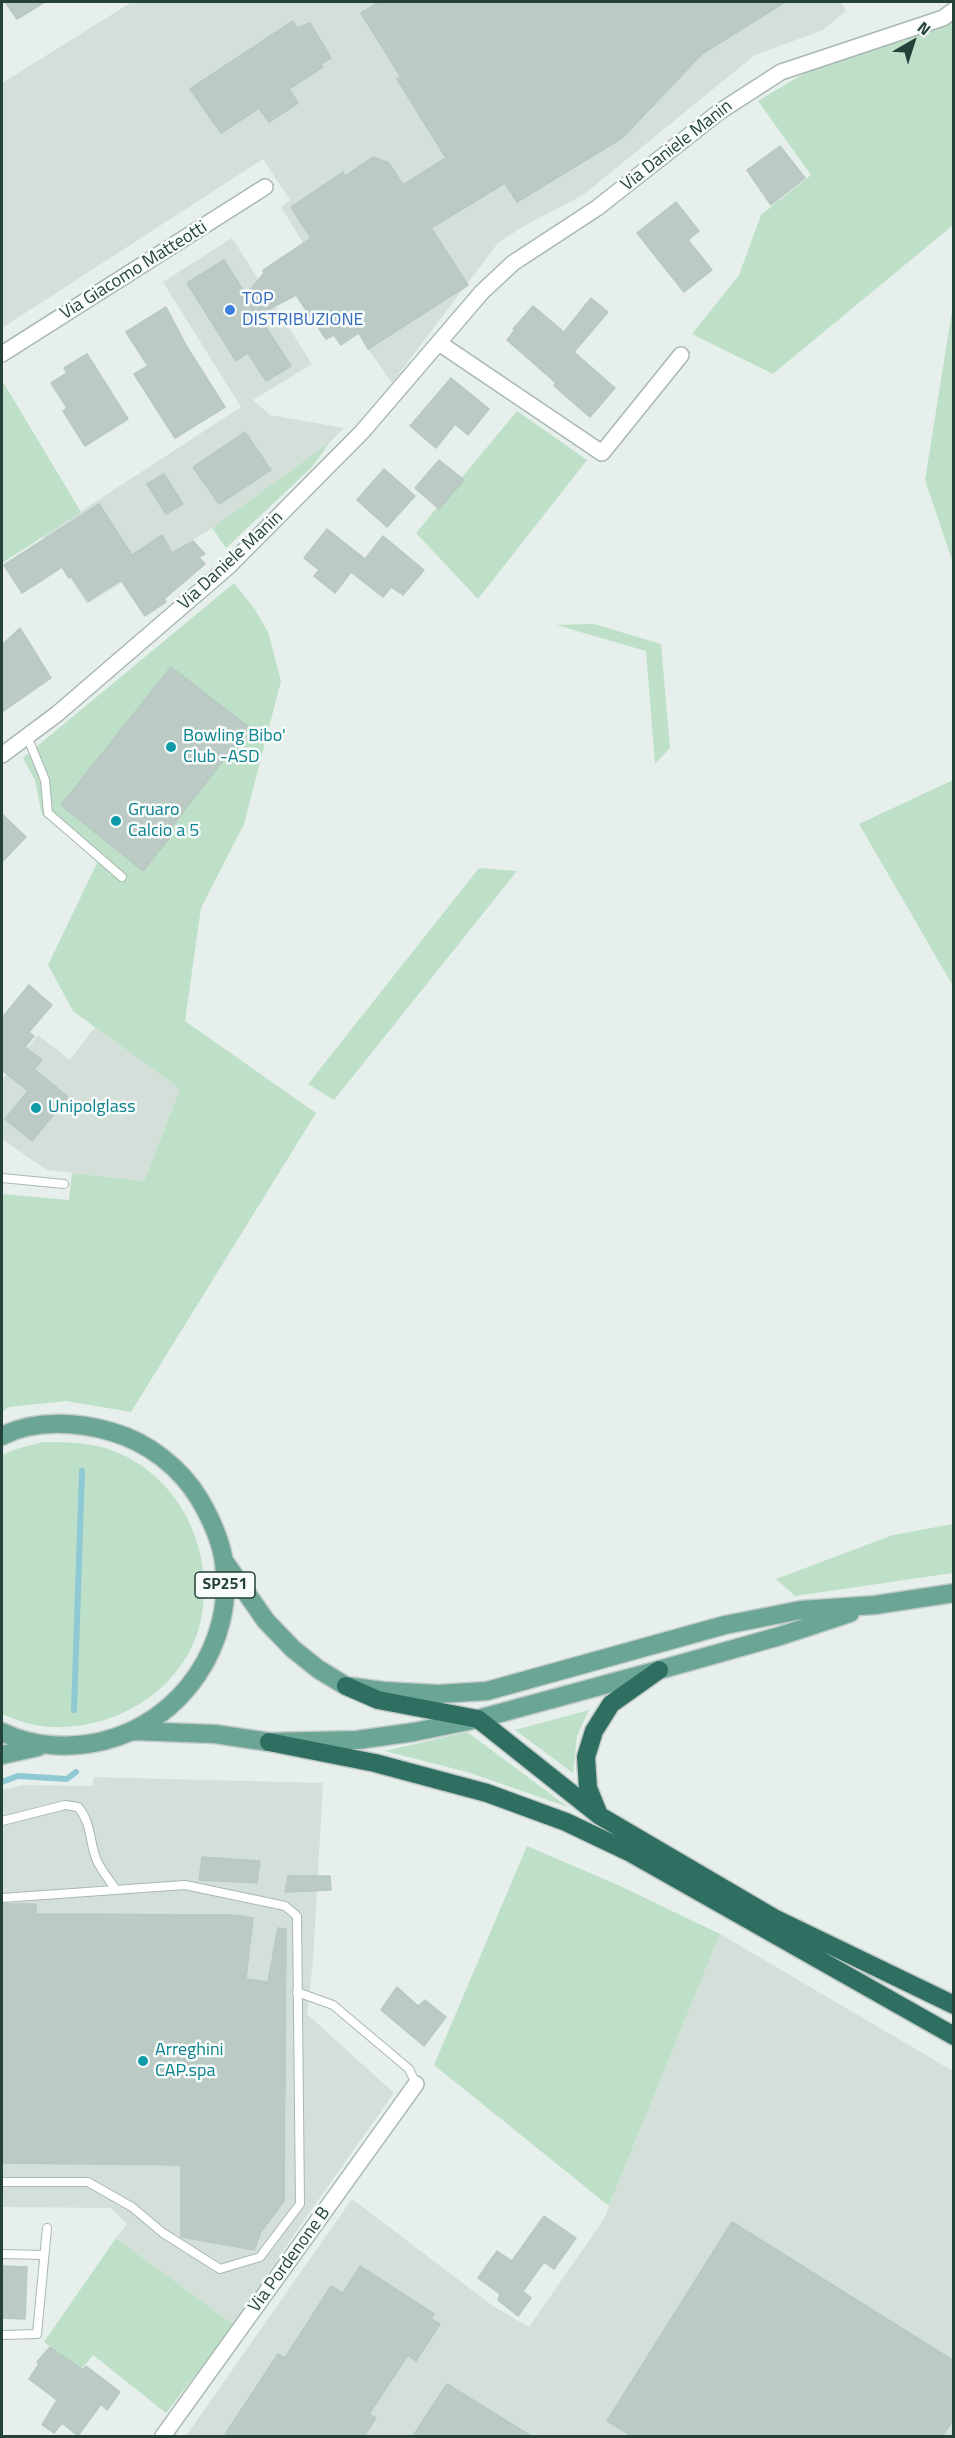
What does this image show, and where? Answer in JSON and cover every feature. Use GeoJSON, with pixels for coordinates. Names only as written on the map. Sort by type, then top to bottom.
{"type":"FeatureCollection","features":[{"type":"Feature","properties":{"kind":"highway"},"geometry":{"type":"LineString","coordinates":[[600,1816],[588,1788],[586,1757],[594,1731],[611,1704],[659,1670]]}},
{"type":"Feature","properties":{"kind":"highway"},"geometry":{"type":"LineString","coordinates":[[346,1686],[378,1700],[478,1719],[600,1816],[774,1918],[954,2005]]}},
{"type":"Feature","properties":{"kind":"highway"},"geometry":{"type":"LineString","coordinates":[[269,1742],[375,1763],[488,1793],[566,1822],[629,1852],[954,2036]]}},
{"type":"Feature","properties":{"kind":"main road","name":"SP251"},"geometry":{"type":"LineString","coordinates":[[2,1436],[46,1424],[87,1425],[127,1436],[162,1457],[192,1486],[213,1522],[224,1562],[225,1593],[221,1624],[211,1653],[195,1680],[174,1703],[134,1731],[91,1744],[47,1745],[6,1738]]}},
{"type":"Feature","properties":{"kind":"main road"},"geometry":{"type":"LineString","coordinates":[[224,1562],[266,1622],[293,1649],[318,1669],[346,1686],[438,1694],[488,1691],[725,1625],[801,1610],[875,1605],[954,1593]]}},
{"type":"Feature","properties":{"kind":"main road"},"geometry":{"type":"LineString","coordinates":[[134,1731],[215,1734],[269,1742],[357,1740],[414,1732],[478,1719],[659,1670],[780,1636],[875,1605]]}},
{"type":"Feature","properties":{"kind":"main road","name":"SP251"},"geometry":{"type":"LineString","coordinates":[[2,1755],[47,1745]]}},
{"type":"Feature","properties":{"kind":"street","name":"Via Daniele Manin"},"geometry":{"type":"LineString","coordinates":[[2,755],[57,714],[229,566],[362,432],[482,292],[513,263],[597,208],[719,112],[781,72],[943,18],[954,10]]}},
{"type":"Feature","properties":{"kind":"street","name":"Via Giacomo Matteotti"},"geometry":{"type":"LineString","coordinates":[[2,354],[265,187]]}},
{"type":"Feature","properties":{"kind":"street"},"geometry":{"type":"LineString","coordinates":[[439,343],[602,453],[681,355]]}},
{"type":"Feature","properties":{"kind":"street","name":"Via Pordenone B"},"geometry":{"type":"LineString","coordinates":[[163,2436],[416,2084]]}},
{"type":"Feature","properties":{"kind":"lane"},"geometry":{"type":"LineString","coordinates":[[27,736],[45,780],[48,813],[122,877]]}},
{"type":"Feature","properties":{"kind":"lane"},"geometry":{"type":"LineString","coordinates":[[2,1178],[64,1184]]}},
{"type":"Feature","properties":{"kind":"lane"},"geometry":{"type":"LineString","coordinates":[[2,1821],[64,1804],[78,1807],[90,1826],[91,1843],[97,1862],[116,1890]]}},
{"type":"Feature","properties":{"kind":"lane"},"geometry":{"type":"LineString","coordinates":[[2,1898],[185,1885],[285,1906],[297,1916],[300,2204],[260,2257],[220,2268],[163,2233],[132,2207],[88,2182],[2,2182]]}},
{"type":"Feature","properties":{"kind":"lane"},"geometry":{"type":"LineString","coordinates":[[297,1992],[333,2005],[409,2069],[416,2084]]}},
{"type":"Feature","properties":{"kind":"lane"},"geometry":{"type":"LineString","coordinates":[[2,2335],[37,2334],[47,2228]]}},
{"type":"Feature","properties":{"kind":"lane"},"geometry":{"type":"LineString","coordinates":[[2,2254],[45,2255]]}},
{"type":"Feature","properties":{"kind":"shaded area"},"geometry":{"type":"Polygon","coordinates":[[[132,2],[841,2],[846,11],[823,30],[755,55],[583,195],[524,226],[498,243],[392,383],[368,349],[281,207],[290,200],[263,159],[2,328],[2,83],[132,2]]]}},
{"type":"Feature","properties":{"kind":"shaded area"},"geometry":{"type":"Polygon","coordinates":[[[232,238],[312,364],[253,400],[270,415],[344,428],[330,442],[212,528],[87,604],[43,536],[241,407],[163,282],[232,238]]]}},
{"type":"Feature","properties":{"kind":"shaded area"},"geometry":{"type":"Polygon","coordinates":[[[95,1027],[180,1089],[144,1181],[47,1170],[2,1139],[2,1080],[38,1035],[70,1060],[95,1027]]]}},
{"type":"Feature","properties":{"kind":"shaded area"},"geometry":{"type":"Polygon","coordinates":[[[94,1777],[323,1783],[313,1961],[307,2014],[394,2093],[302,2223],[234,2325],[116,2238],[127,2224],[111,2208],[2,2207],[2,1790],[24,1785],[92,1786],[94,1777]]]}},
{"type":"Feature","properties":{"kind":"shaded area"},"geometry":{"type":"Polygon","coordinates":[[[720,1934],[953,2071],[953,2436],[186,2436],[352,2199],[493,2306],[529,2327],[604,2219],[720,1934]]]}},
{"type":"Feature","properties":{"kind":"green space"},"geometry":{"type":"Polygon","coordinates":[[[953,22],[953,225],[773,374],[692,334],[739,275],[761,215],[811,175],[758,101],[810,70],[953,22]]]}},
{"type":"Feature","properties":{"kind":"green space"},"geometry":{"type":"Polygon","coordinates":[[[953,305],[954,563],[925,480],[953,305]]]}},
{"type":"Feature","properties":{"kind":"green space"},"geometry":{"type":"Polygon","coordinates":[[[2,383],[81,512],[2,563],[2,383]]]}},
{"type":"Feature","properties":{"kind":"green space"},"geometry":{"type":"Polygon","coordinates":[[[517,411],[587,460],[478,599],[416,533],[517,411]]]}},
{"type":"Feature","properties":{"kind":"green space"},"geometry":{"type":"Polygon","coordinates":[[[330,442],[312,467],[226,548],[212,528],[330,442]]]}},
{"type":"Feature","properties":{"kind":"green space"},"geometry":{"type":"Polygon","coordinates":[[[234,583],[254,608],[268,632],[281,681],[244,824],[201,908],[185,1021],[316,1113],[131,1412],[66,1401],[9,1407],[2,1412],[2,1194],[69,1200],[72,1173],[144,1181],[180,1089],[73,1011],[48,965],[98,861],[42,815],[35,780],[23,758],[234,583]]]}},
{"type":"Feature","properties":{"kind":"green space"},"geometry":{"type":"Polygon","coordinates":[[[594,624],[661,644],[670,748],[655,764],[646,651],[556,625],[594,624]]]}},
{"type":"Feature","properties":{"kind":"green space"},"geometry":{"type":"Polygon","coordinates":[[[953,780],[953,986],[859,824],[953,780]]]}},
{"type":"Feature","properties":{"kind":"green space"},"geometry":{"type":"Polygon","coordinates":[[[479,868],[517,871],[334,1100],[308,1084],[479,868]]]}},
{"type":"Feature","properties":{"kind":"green space"},"geometry":{"type":"Polygon","coordinates":[[[43,1442],[97,1446],[124,1456],[148,1470],[168,1489],[184,1512],[195,1537],[202,1564],[204,1592],[201,1620],[193,1644],[181,1665],[165,1684],[126,1712],[103,1721],[79,1726],[41,1726],[2,1714],[2,1455],[43,1442]]]}},
{"type":"Feature","properties":{"kind":"green space"},"geometry":{"type":"Polygon","coordinates":[[[953,1524],[953,1573],[795,1596],[776,1579],[893,1535],[953,1524]]]}},
{"type":"Feature","properties":{"kind":"green space"},"geometry":{"type":"Polygon","coordinates":[[[589,1710],[577,1736],[573,1773],[515,1730],[589,1710]]]}},
{"type":"Feature","properties":{"kind":"green space"},"geometry":{"type":"Polygon","coordinates":[[[467,1732],[568,1807],[467,1772],[385,1751],[467,1732]]]}},
{"type":"Feature","properties":{"kind":"green space"},"geometry":{"type":"Polygon","coordinates":[[[527,1846],[618,1885],[720,1934],[609,2206],[434,2065],[527,1846]]]}},
{"type":"Feature","properties":{"kind":"green space"},"geometry":{"type":"Polygon","coordinates":[[[116,2238],[234,2325],[166,2413],[93,2355],[81,2369],[44,2342],[116,2238]]]}},
{"type":"Feature","properties":{"kind":"building"},"geometry":{"type":"Polygon","coordinates":[[[5,2],[45,2],[17,19],[5,2]]]}},
{"type":"Feature","properties":{"kind":"building"},"geometry":{"type":"Polygon","coordinates":[[[379,2],[785,2],[702,54],[622,138],[517,202],[505,183],[431,228],[468,285],[368,349],[359,333],[341,345],[334,335],[326,339],[296,295],[258,315],[291,366],[266,381],[248,353],[236,361],[187,283],[224,260],[246,295],[264,273],[263,270],[311,238],[291,207],[343,172],[345,176],[373,157],[389,163],[403,185],[446,158],[397,79],[401,77],[361,13],[379,2]]]}},
{"type":"Feature","properties":{"kind":"building"},"geometry":{"type":"Polygon","coordinates":[[[293,21],[297,28],[310,23],[331,58],[321,64],[323,67],[289,89],[298,103],[269,122],[259,108],[221,133],[190,89],[293,21]]]}},
{"type":"Feature","properties":{"kind":"building"},"geometry":{"type":"Polygon","coordinates":[[[780,146],[805,178],[771,205],[747,170],[780,146]]]}},
{"type":"Feature","properties":{"kind":"building"},"geometry":{"type":"Polygon","coordinates":[[[676,202],[699,231],[688,240],[712,270],[684,292],[637,233],[676,202]]]}},
{"type":"Feature","properties":{"kind":"building"},"geometry":{"type":"Polygon","coordinates":[[[591,298],[608,312],[574,352],[615,388],[590,417],[554,386],[556,383],[507,340],[515,330],[513,329],[533,306],[564,332],[591,298]]]}},
{"type":"Feature","properties":{"kind":"building"},"geometry":{"type":"Polygon","coordinates":[[[166,307],[187,347],[225,407],[175,438],[134,374],[148,366],[126,332],[166,307]]]}},
{"type":"Feature","properties":{"kind":"building"},"geometry":{"type":"Polygon","coordinates":[[[87,354],[128,419],[85,446],[63,411],[67,408],[51,383],[67,373],[64,368],[87,354]]]}},
{"type":"Feature","properties":{"kind":"building"},"geometry":{"type":"Polygon","coordinates":[[[451,378],[489,409],[468,435],[455,424],[436,448],[410,426],[451,378]]]}},
{"type":"Feature","properties":{"kind":"building"},"geometry":{"type":"Polygon","coordinates":[[[245,432],[271,470],[219,504],[193,467],[245,432]]]}},
{"type":"Feature","properties":{"kind":"building"},"geometry":{"type":"Polygon","coordinates":[[[439,460],[464,480],[439,509],[415,488],[439,460]]]}},
{"type":"Feature","properties":{"kind":"building"},"geometry":{"type":"Polygon","coordinates":[[[384,469],[415,496],[387,527],[357,500],[384,469]]]}},
{"type":"Feature","properties":{"kind":"building"},"geometry":{"type":"Polygon","coordinates":[[[164,474],[183,504],[166,514],[147,484],[164,474]]]}},
{"type":"Feature","properties":{"kind":"building"},"geometry":{"type":"Polygon","coordinates":[[[99,504],[132,555],[162,535],[172,553],[193,541],[205,554],[199,557],[205,564],[164,599],[166,602],[145,616],[121,580],[88,601],[62,567],[22,593],[4,565],[99,504]]]}},
{"type":"Feature","properties":{"kind":"building"},"geometry":{"type":"Polygon","coordinates":[[[327,529],[365,559],[383,536],[424,570],[403,595],[391,587],[383,597],[351,572],[335,593],[314,576],[319,570],[304,558],[327,529]]]}},
{"type":"Feature","properties":{"kind":"building"},"geometry":{"type":"Polygon","coordinates":[[[20,628],[51,678],[2,712],[2,645],[20,628]]]}},
{"type":"Feature","properties":{"kind":"building","name":"Bowling Bibo' Club -ASD"},"geometry":{"type":"Polygon","coordinates":[[[171,667],[249,727],[166,834],[170,837],[143,871],[61,805],[171,667]]]}},
{"type":"Feature","properties":{"kind":"building"},"geometry":{"type":"Polygon","coordinates":[[[2,814],[26,837],[2,862],[2,814]]]}},
{"type":"Feature","properties":{"kind":"building"},"geometry":{"type":"Polygon","coordinates":[[[29,985],[52,1005],[29,1032],[34,1036],[25,1047],[42,1060],[34,1069],[68,1097],[32,1141],[5,1119],[28,1091],[2,1070],[2,1018],[29,985]]]}},
{"type":"Feature","properties":{"kind":"building"},"geometry":{"type":"Polygon","coordinates":[[[202,1857],[260,1861],[257,1883],[199,1880],[202,1857]]]}},
{"type":"Feature","properties":{"kind":"building"},"geometry":{"type":"Polygon","coordinates":[[[288,1876],[330,1876],[331,1890],[285,1892],[288,1876]]]}},
{"type":"Feature","properties":{"kind":"building","name":"Arreghini CAP.spa"},"geometry":{"type":"Polygon","coordinates":[[[2,1904],[36,1904],[36,1914],[235,1915],[253,1918],[246,1979],[268,1982],[278,1928],[286,1929],[284,2201],[261,2232],[254,2250],[181,2237],[181,2165],[2,2163],[2,1904]]]}},
{"type":"Feature","properties":{"kind":"building"},"geometry":{"type":"Polygon","coordinates":[[[397,1987],[418,2006],[425,2000],[446,2017],[424,2046],[381,2010],[397,1987]]]}},
{"type":"Feature","properties":{"kind":"building"},"geometry":{"type":"Polygon","coordinates":[[[544,2216],[576,2238],[554,2269],[544,2262],[523,2291],[531,2298],[518,2316],[498,2300],[500,2294],[478,2278],[497,2251],[512,2261],[544,2216]]]}},
{"type":"Feature","properties":{"kind":"building"},"geometry":{"type":"Polygon","coordinates":[[[732,2222],[954,2361],[954,2419],[942,2436],[632,2436],[607,2421],[732,2222]]]}},
{"type":"Feature","properties":{"kind":"building"},"geometry":{"type":"Polygon","coordinates":[[[2,2266],[27,2267],[25,2319],[2,2318],[2,2266]]]}},
{"type":"Feature","properties":{"kind":"building"},"geometry":{"type":"Polygon","coordinates":[[[360,2266],[434,2314],[431,2319],[440,2324],[416,2361],[408,2355],[369,2414],[376,2418],[364,2436],[224,2436],[278,2354],[285,2358],[331,2286],[343,2293],[360,2266]]]}},
{"type":"Feature","properties":{"kind":"building"},"geometry":{"type":"Polygon","coordinates":[[[50,2347],[83,2370],[86,2366],[120,2392],[107,2410],[101,2404],[78,2436],[62,2423],[54,2433],[42,2425],[57,2400],[29,2379],[39,2364],[37,2362],[50,2347]]]}},
{"type":"Feature","properties":{"kind":"building"},"geometry":{"type":"Polygon","coordinates":[[[447,2384],[531,2436],[413,2436],[447,2384]]]}},
{"type":"Feature","properties":{"kind":"waterway"},"geometry":{"type":"LineString","coordinates":[[74,1710],[82,1471]]}},
{"type":"Feature","properties":{"kind":"waterway"},"geometry":{"type":"LineString","coordinates":[[2,1782],[18,1776],[67,1779],[76,1772]]}},
{"type":"Feature","properties":{"kind":"place","name":"TOP DISTRIBUZIONE"},"geometry":{"type":"Point","coordinates":[230,310]}},
{"type":"Feature","properties":{"kind":"place","name":"Bowling Bibo' Club -ASD"},"geometry":{"type":"Point","coordinates":[171,747]}},
{"type":"Feature","properties":{"kind":"place","name":"Gruaro Calcio a 5"},"geometry":{"type":"Point","coordinates":[116,821]}},
{"type":"Feature","properties":{"kind":"place","name":"Unipolglass"},"geometry":{"type":"Point","coordinates":[36,1108]}},
{"type":"Feature","properties":{"kind":"place","name":"Arreghini CAP.spa"},"geometry":{"type":"Point","coordinates":[143,2061]}}]}
